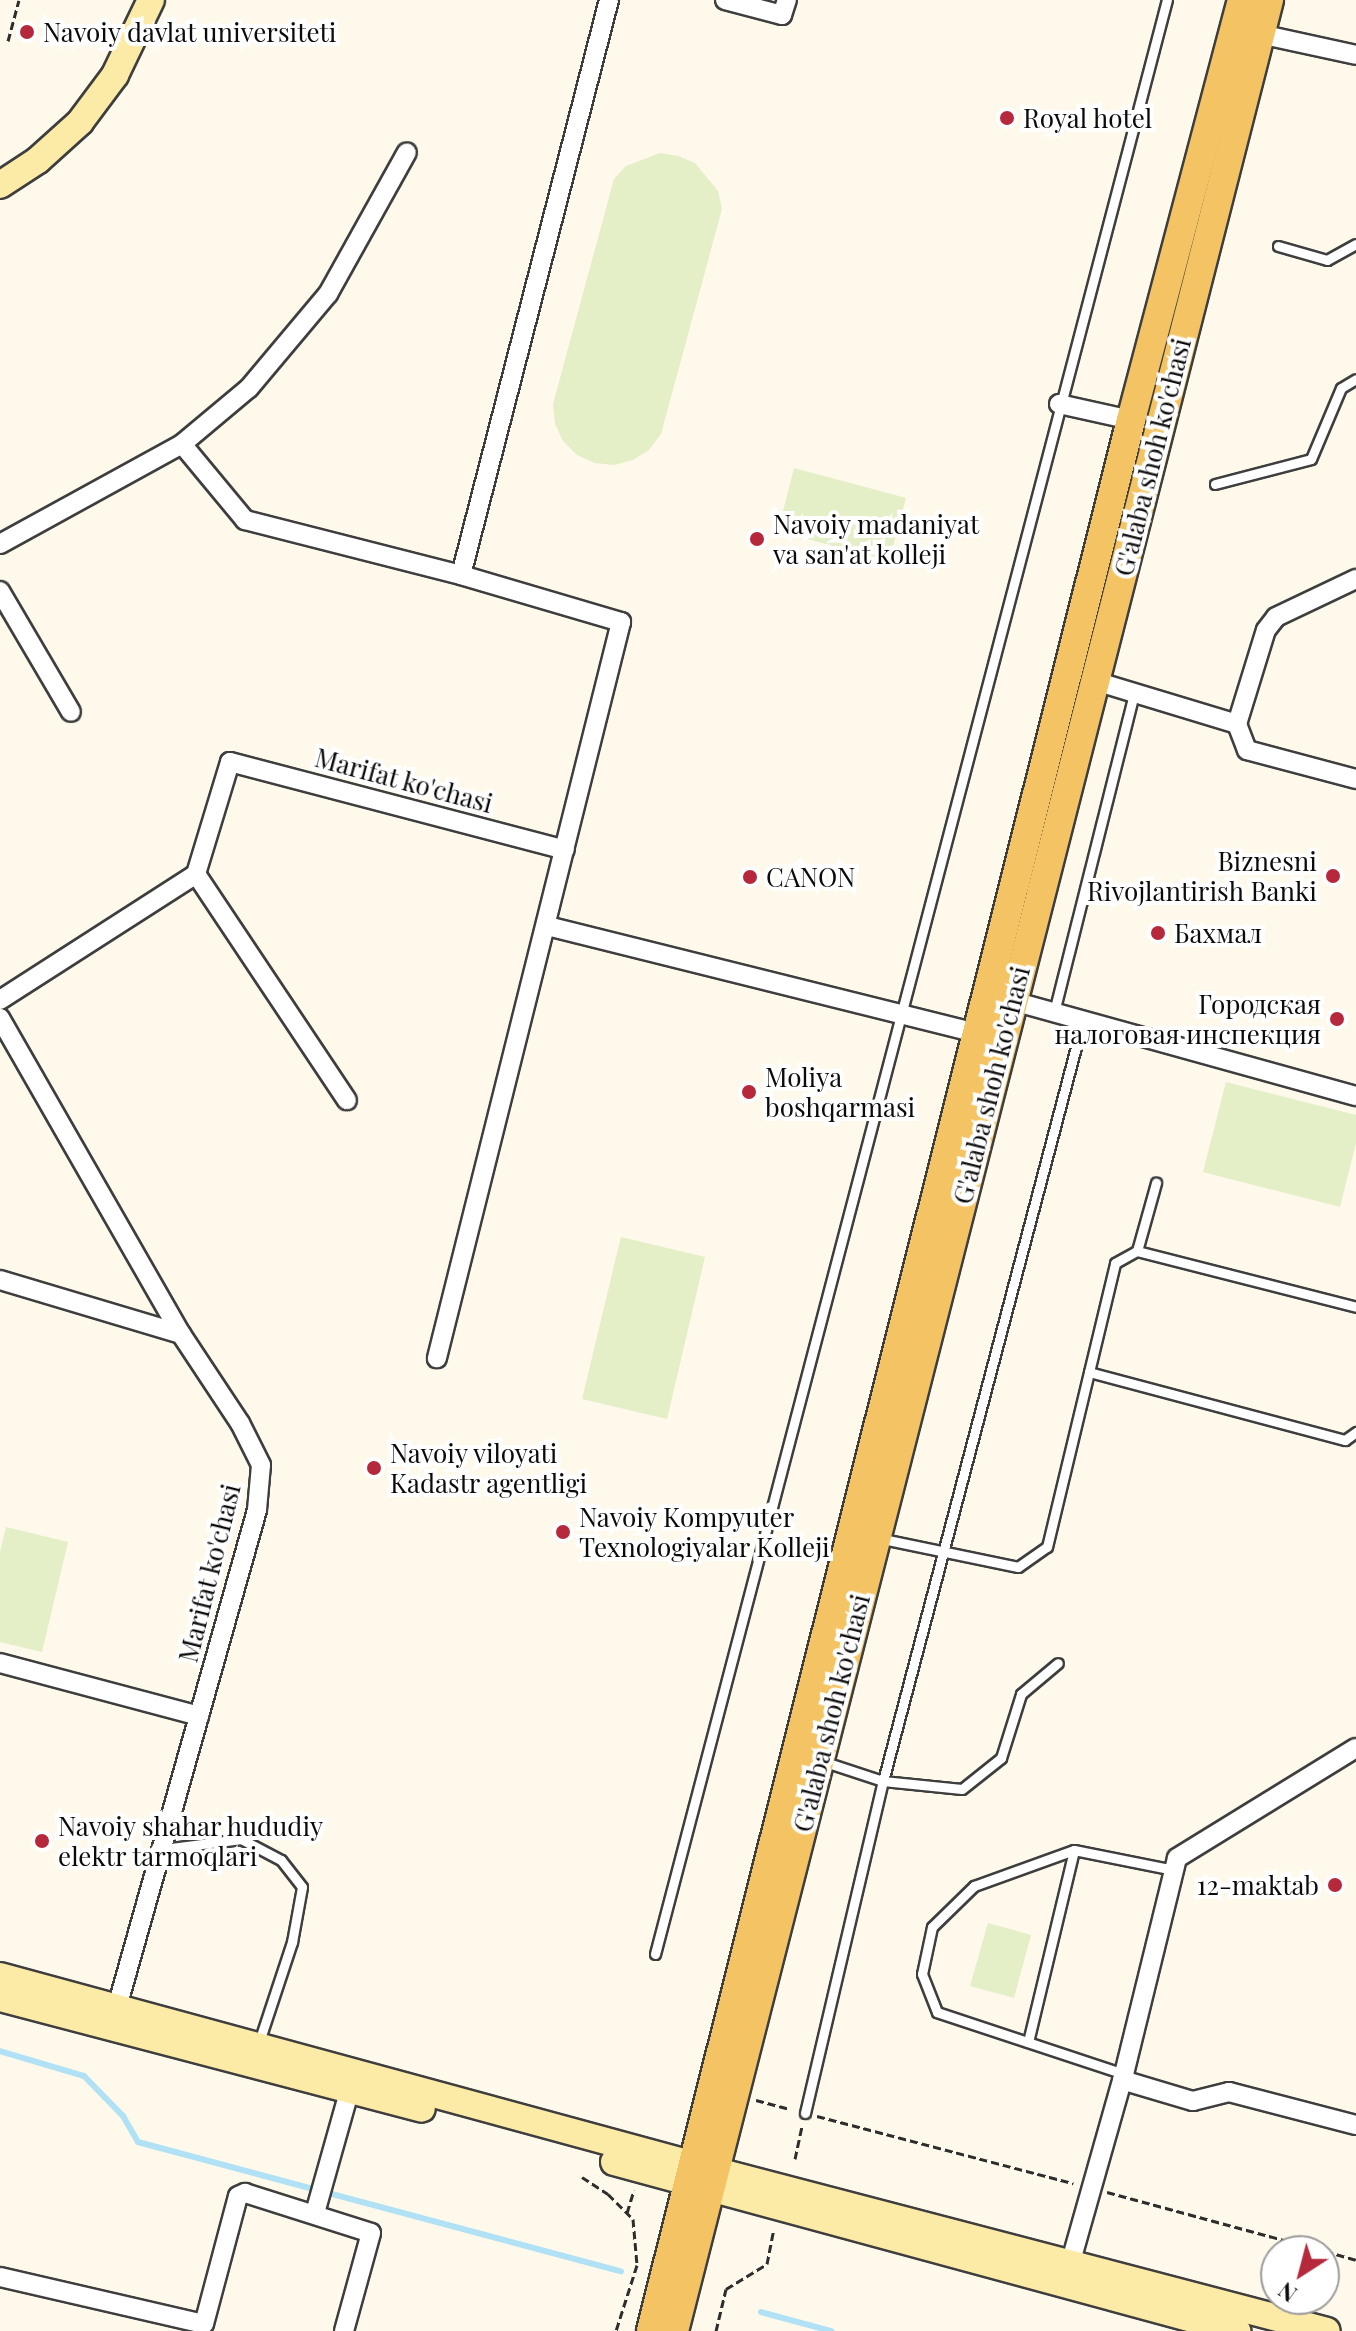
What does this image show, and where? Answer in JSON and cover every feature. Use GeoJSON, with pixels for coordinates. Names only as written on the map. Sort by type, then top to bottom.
{"type":"FeatureCollection","features":[{"type":"Feature","properties":{"kind":"main road"},"geometry":{"type":"LineString","coordinates":[[0,166],[43,137],[82,90],[109,55],[131,0]]}},
{"type":"Feature","properties":{"kind":"main road"},"geometry":{"type":"LineString","coordinates":[[0,185],[38,160],[80,122],[115,75],[151,0]]}},
{"type":"Feature","properties":{"kind":"main road","name":"G'alaba shoh ko'chasi"},"geometry":{"type":"LineString","coordinates":[[703,2177],[712,2085],[1131,420],[1242,0]]}},
{"type":"Feature","properties":{"kind":"main road","name":"G'alaba shoh ko'chasi"},"geometry":{"type":"LineString","coordinates":[[703,2177],[819,1760],[1269,0]]}},
{"type":"Feature","properties":{"kind":"main road"},"geometry":{"type":"LineString","coordinates":[[0,1976],[258,2045],[353,2081]]}},
{"type":"Feature","properties":{"kind":"main road"},"geometry":{"type":"LineString","coordinates":[[0,1998],[353,2081],[1067,2274],[1327,2331]]}},
{"type":"Feature","properties":{"kind":"main road"},"geometry":{"type":"LineString","coordinates":[[651,2331],[703,2177]]}},
{"type":"Feature","properties":{"kind":"main road"},"geometry":{"type":"LineString","coordinates":[[674,2331],[703,2177]]}},
{"type":"Feature","properties":{"kind":"main road"},"geometry":{"type":"LineString","coordinates":[[1067,2274],[1237,2331]]}},
{"type":"Feature","properties":{"kind":"street"},"geometry":{"type":"LineString","coordinates":[[461,575],[609,0]]}},
{"type":"Feature","properties":{"kind":"street"},"geometry":{"type":"LineString","coordinates":[[725,0],[784,8]]}},
{"type":"Feature","properties":{"kind":"street"},"geometry":{"type":"LineString","coordinates":[[1260,34],[1356,55]]}},
{"type":"Feature","properties":{"kind":"street"},"geometry":{"type":"LineString","coordinates":[[0,544],[182,444],[249,388],[328,294],[407,152]]}},
{"type":"Feature","properties":{"kind":"street"},"geometry":{"type":"LineString","coordinates":[[1059,404],[1131,420]]}},
{"type":"Feature","properties":{"kind":"street"},"geometry":{"type":"LineString","coordinates":[[182,444],[245,520],[461,575],[621,622],[437,1358]]}},
{"type":"Feature","properties":{"kind":"street"},"geometry":{"type":"LineString","coordinates":[[1356,579],[1276,617],[1266,630],[1237,724],[1247,750],[1356,779]]}},
{"type":"Feature","properties":{"kind":"street"},"geometry":{"type":"LineString","coordinates":[[0,591],[71,712]]}},
{"type":"Feature","properties":{"kind":"street"},"geometry":{"type":"LineString","coordinates":[[1095,681],[1237,724]]}},
{"type":"Feature","properties":{"kind":"street","name":"Marifat ko'chasi"},"geometry":{"type":"LineString","coordinates":[[196,874],[230,762],[565,850]]}},
{"type":"Feature","properties":{"kind":"street"},"geometry":{"type":"LineString","coordinates":[[0,1000],[196,874],[347,1100]]}},
{"type":"Feature","properties":{"kind":"street"},"geometry":{"type":"LineString","coordinates":[[547,926],[977,1033]]}},
{"type":"Feature","properties":{"kind":"street"},"geometry":{"type":"LineString","coordinates":[[1013,1001],[1356,1096]]}},
{"type":"Feature","properties":{"kind":"street","name":"Marifat ko'chasi"},"geometry":{"type":"LineString","coordinates":[[0,1018],[181,1334],[240,1423],[261,1465],[257,1510],[117,2007]]}},
{"type":"Feature","properties":{"kind":"street"},"geometry":{"type":"LineString","coordinates":[[0,1280],[181,1334]]}},
{"type":"Feature","properties":{"kind":"street"},"geometry":{"type":"LineString","coordinates":[[0,1663],[199,1716]]}},
{"type":"Feature","properties":{"kind":"street"},"geometry":{"type":"LineString","coordinates":[[1067,2274],[1123,2077],[1177,1858],[1356,1748]]}},
{"type":"Feature","properties":{"kind":"street"},"geometry":{"type":"LineString","coordinates":[[1123,2077],[1193,2101],[1229,2092],[1356,2125]]}},
{"type":"Feature","properties":{"kind":"street"},"geometry":{"type":"LineString","coordinates":[[315,2213],[353,2081]]}},
{"type":"Feature","properties":{"kind":"street"},"geometry":{"type":"LineString","coordinates":[[0,2277],[204,2324],[238,2196],[245,2193],[371,2233],[344,2331]]}},
{"type":"Feature","properties":{"kind":"lane"},"geometry":{"type":"LineString","coordinates":[[655,1954],[1167,0]]}},
{"type":"Feature","properties":{"kind":"lane"},"geometry":{"type":"LineString","coordinates":[[1278,246],[1327,260],[1356,244]]}},
{"type":"Feature","properties":{"kind":"lane"},"geometry":{"type":"LineString","coordinates":[[1215,484],[1311,459],[1341,388],[1356,379]]}},
{"type":"Feature","properties":{"kind":"lane"},"geometry":{"type":"LineString","coordinates":[[1054,1012],[1134,693]]}},
{"type":"Feature","properties":{"kind":"lane"},"geometry":{"type":"LineString","coordinates":[[805,2113],[883,1781],[1083,1020]]}},
{"type":"Feature","properties":{"kind":"lane"},"geometry":{"type":"LineString","coordinates":[[1137,1251],[1156,1183]]}},
{"type":"Feature","properties":{"kind":"lane"},"geometry":{"type":"LineString","coordinates":[[876,1538],[1018,1567],[1047,1547],[1115,1263],[1137,1251],[1356,1307]]}},
{"type":"Feature","properties":{"kind":"lane"},"geometry":{"type":"LineString","coordinates":[[1089,1372],[1345,1440],[1356,1432]]}},
{"type":"Feature","properties":{"kind":"lane"},"geometry":{"type":"LineString","coordinates":[[819,1760],[883,1781],[962,1789],[1001,1758],[1021,1694],[1058,1663]]}},
{"type":"Feature","properties":{"kind":"lane"},"geometry":{"type":"LineString","coordinates":[[163,1849],[241,1839],[281,1860],[302,1887],[292,1942],[258,2045]]}},
{"type":"Feature","properties":{"kind":"lane"},"geometry":{"type":"LineString","coordinates":[[1028,2042],[1074,1850]]}},
{"type":"Feature","properties":{"kind":"lane"},"geometry":{"type":"LineString","coordinates":[[1123,2077],[937,2012],[922,1974],[932,1927],[974,1886],[1074,1850],[1174,1871]]}},
{"type":"Feature","properties":{"kind":"path"},"geometry":{"type":"LineString","coordinates":[[8,41],[19,0]]}},
{"type":"Feature","properties":{"kind":"path"},"geometry":{"type":"LineString","coordinates":[[756,2100],[1265,2235]]}},
{"type":"Feature","properties":{"kind":"path"},"geometry":{"type":"LineString","coordinates":[[795,2159],[805,2113]]}},
{"type":"Feature","properties":{"kind":"path"},"geometry":{"type":"LineString","coordinates":[[582,2177],[633,2219],[637,2265],[616,2331]]}},
{"type":"Feature","properties":{"kind":"path"},"geometry":{"type":"LineString","coordinates":[[627,2213],[636,2185]]}},
{"type":"Feature","properties":{"kind":"path"},"geometry":{"type":"LineString","coordinates":[[716,2331],[726,2289],[767,2264],[776,2221]]}},
{"type":"Feature","properties":{"kind":"green space"},"geometry":{"type":"Polygon","coordinates":[[[660,153],[695,163],[718,191],[722,209],[661,434],[649,450],[633,460],[614,465],[595,463],[577,455],[563,441],[555,424],[553,404],[614,179],[626,166],[660,153]]]}},
{"type":"Feature","properties":{"kind":"green space"},"geometry":{"type":"Polygon","coordinates":[[[794,468],[906,498],[889,561],[778,531],[794,468]]]}},
{"type":"Feature","properties":{"kind":"green space"},"geometry":{"type":"Polygon","coordinates":[[[1226,1082],[1356,1115],[1356,1143],[1340,1207],[1203,1172],[1226,1082]]]}},
{"type":"Feature","properties":{"kind":"green space"},"geometry":{"type":"Polygon","coordinates":[[[621,1237],[705,1257],[667,1419],[582,1399],[621,1237]]]}},
{"type":"Feature","properties":{"kind":"green space"},"geometry":{"type":"Polygon","coordinates":[[[6,1527],[68,1542],[42,1652],[0,1642],[0,1552],[6,1527]]]}},
{"type":"Feature","properties":{"kind":"green space"},"geometry":{"type":"Polygon","coordinates":[[[988,1923],[1031,1935],[1014,1998],[970,1986],[988,1923]]]}},
{"type":"Feature","properties":{"kind":"waterway"},"geometry":{"type":"LineString","coordinates":[[0,2051],[84,2076],[123,2116],[138,2142],[621,2271]]}},
{"type":"Feature","properties":{"kind":"waterway"},"geometry":{"type":"LineString","coordinates":[[761,2312],[831,2331]]}},
{"type":"Feature","properties":{"kind":"place","name":"Navoiy davlat universiteti"},"geometry":{"type":"Point","coordinates":[27,32]}},
{"type":"Feature","properties":{"kind":"place","name":"Royal hotel"},"geometry":{"type":"Point","coordinates":[1007,118]}},
{"type":"Feature","properties":{"kind":"place","name":"Navoiy madaniyat va san'at kolleji"},"geometry":{"type":"Point","coordinates":[757,539]}},
{"type":"Feature","properties":{"kind":"place","name":"Biznesni Rivojlantirish Banki"},"geometry":{"type":"Point","coordinates":[1333,876]}},
{"type":"Feature","properties":{"kind":"place","name":"CANON"},"geometry":{"type":"Point","coordinates":[750,877]}},
{"type":"Feature","properties":{"kind":"place","name":"Бахмал"},"geometry":{"type":"Point","coordinates":[1158,933]}},
{"type":"Feature","properties":{"kind":"place","name":"Городская налоговая инспекция"},"geometry":{"type":"Point","coordinates":[1337,1019]}},
{"type":"Feature","properties":{"kind":"place","name":"Moliya boshqarmasi"},"geometry":{"type":"Point","coordinates":[749,1092]}},
{"type":"Feature","properties":{"kind":"place","name":"Navoiy viloyati Kadastr agentligi"},"geometry":{"type":"Point","coordinates":[374,1468]}},
{"type":"Feature","properties":{"kind":"place","name":"Navoiy Kompyuter Texnologiyalar Kolleji"},"geometry":{"type":"Point","coordinates":[563,1532]}},
{"type":"Feature","properties":{"kind":"place","name":"Navoiy shahar hududiy elektr tarmoqlari"},"geometry":{"type":"Point","coordinates":[42,1841]}},
{"type":"Feature","properties":{"kind":"place","name":"12-maktab"},"geometry":{"type":"Point","coordinates":[1335,1885]}}]}
